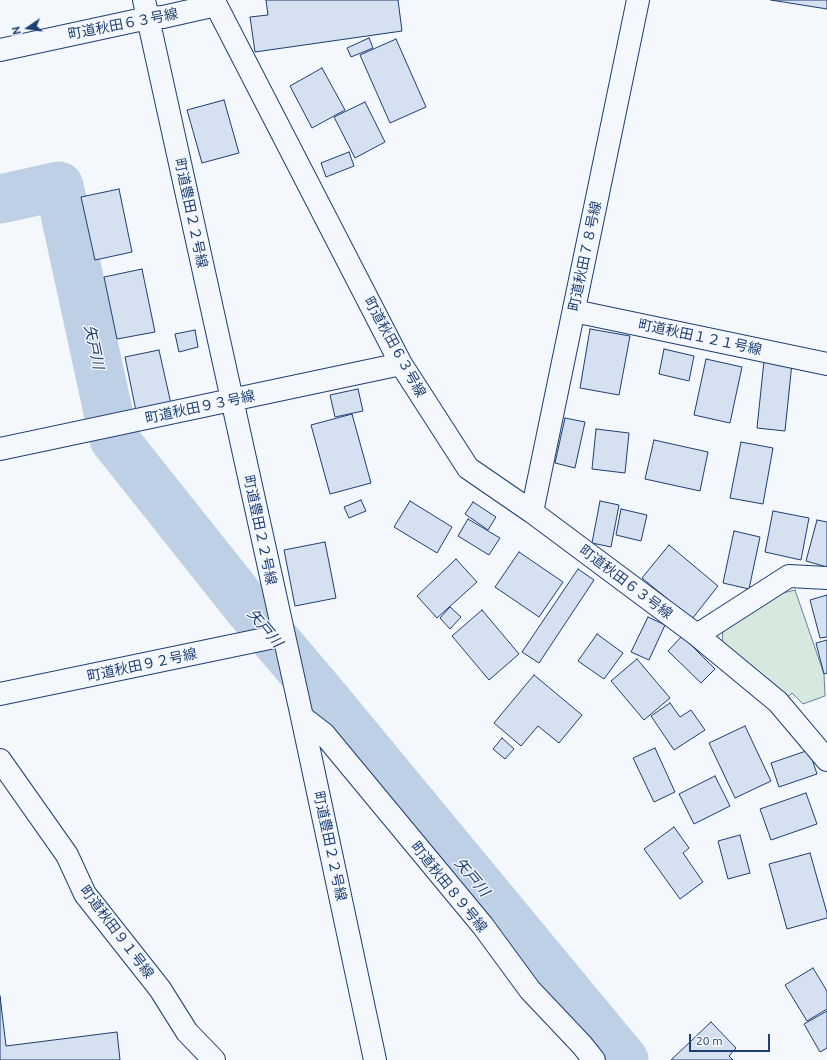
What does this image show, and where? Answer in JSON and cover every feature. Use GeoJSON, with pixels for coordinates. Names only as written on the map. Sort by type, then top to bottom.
{"type":"FeatureCollection","features":[{"type":"Feature","properties":{"kind":"street","name":"町道秋田７８号線"},"geometry":{"type":"LineString","coordinates":[[532,512],[638,0]]}},
{"type":"Feature","properties":{"kind":"street","name":"町道秋田６３号線"},"geometry":{"type":"LineString","coordinates":[[0,50],[146,9],[163,17],[216,3],[401,364],[468,468],[532,512],[696,635],[778,702],[827,760]]}},
{"type":"Feature","properties":{"kind":"street","name":"町道豊田２２号線"},"geometry":{"type":"LineString","coordinates":[[146,9],[302,717],[375,1060]]}},
{"type":"Feature","properties":{"kind":"street","name":"町道秋田１２１号線"},"geometry":{"type":"LineString","coordinates":[[574,311],[827,364]]}},
{"type":"Feature","properties":{"kind":"street","name":"町道秋田９３号線"},"geometry":{"type":"LineString","coordinates":[[0,449],[401,364]]}},
{"type":"Feature","properties":{"kind":"street"},"geometry":{"type":"LineString","coordinates":[[696,635],[789,576],[827,578]]}},
{"type":"Feature","properties":{"kind":"street","name":"町道秋田９２号線"},"geometry":{"type":"LineString","coordinates":[[0,694],[284,635]]}},
{"type":"Feature","properties":{"kind":"street","name":"町道秋田８９号線"},"geometry":{"type":"LineString","coordinates":[[302,717],[324,734],[482,926],[530,990],[582,1045],[594,1060]]}},
{"type":"Feature","properties":{"kind":"street","name":"町道秋田９１号線"},"geometry":{"type":"LineString","coordinates":[[0,760],[67,855],[85,894],[160,989],[188,1032],[214,1060]]}},
{"type":"Feature","properties":{"kind":"shaded area"},"geometry":{"type":"Polygon","coordinates":[[[795,590],[824,674],[825,696],[803,704],[792,693],[785,700],[722,646],[723,627],[779,594],[795,590]]]}},
{"type":"Feature","properties":{"kind":"building"},"geometry":{"type":"Polygon","coordinates":[[[266,0],[398,0],[402,31],[255,52],[250,17],[268,15],[266,0]]]}},
{"type":"Feature","properties":{"kind":"building"},"geometry":{"type":"Polygon","coordinates":[[[771,0],[827,0],[827,9],[771,0]]]}},
{"type":"Feature","properties":{"kind":"building"},"geometry":{"type":"Polygon","coordinates":[[[369,38],[373,48],[351,57],[347,48],[369,38]]]}},
{"type":"Feature","properties":{"kind":"building"},"geometry":{"type":"Polygon","coordinates":[[[396,39],[426,107],[390,123],[360,55],[396,39]]]}},
{"type":"Feature","properties":{"kind":"building"},"geometry":{"type":"Polygon","coordinates":[[[322,68],[345,110],[312,128],[290,86],[322,68]]]}},
{"type":"Feature","properties":{"kind":"building"},"geometry":{"type":"Polygon","coordinates":[[[224,100],[239,153],[202,163],[187,110],[224,100]]]}},
{"type":"Feature","properties":{"kind":"building"},"geometry":{"type":"Polygon","coordinates":[[[365,102],[385,142],[355,158],[334,117],[365,102]]]}},
{"type":"Feature","properties":{"kind":"building"},"geometry":{"type":"Polygon","coordinates":[[[349,152],[354,166],[326,177],[321,163],[349,152]]]}},
{"type":"Feature","properties":{"kind":"building"},"geometry":{"type":"Polygon","coordinates":[[[119,189],[132,252],[95,260],[81,197],[119,189]]]}},
{"type":"Feature","properties":{"kind":"building"},"geometry":{"type":"Polygon","coordinates":[[[142,269],[155,332],[117,339],[104,277],[142,269]]]}},
{"type":"Feature","properties":{"kind":"building"},"geometry":{"type":"Polygon","coordinates":[[[590,329],[630,336],[619,395],[580,388],[590,329]]]}},
{"type":"Feature","properties":{"kind":"building"},"geometry":{"type":"Polygon","coordinates":[[[195,330],[198,347],[179,352],[175,334],[195,330]]]}},
{"type":"Feature","properties":{"kind":"building"},"geometry":{"type":"Polygon","coordinates":[[[664,349],[694,356],[689,381],[659,374],[664,349]]]}},
{"type":"Feature","properties":{"kind":"building"},"geometry":{"type":"Polygon","coordinates":[[[159,350],[171,404],[136,411],[125,357],[159,350]]]}},
{"type":"Feature","properties":{"kind":"building"},"geometry":{"type":"Polygon","coordinates":[[[706,359],[742,367],[730,423],[694,415],[706,359]]]}},
{"type":"Feature","properties":{"kind":"building"},"geometry":{"type":"Polygon","coordinates":[[[764,361],[792,363],[785,431],[757,428],[764,361]]]}},
{"type":"Feature","properties":{"kind":"building"},"geometry":{"type":"Polygon","coordinates":[[[358,389],[363,411],[335,417],[330,395],[358,389]]]}},
{"type":"Feature","properties":{"kind":"building"},"geometry":{"type":"Polygon","coordinates":[[[352,414],[371,483],[330,494],[311,425],[352,414]]]}},
{"type":"Feature","properties":{"kind":"building"},"geometry":{"type":"Polygon","coordinates":[[[565,418],[585,422],[575,468],[555,463],[565,418]]]}},
{"type":"Feature","properties":{"kind":"building"},"geometry":{"type":"Polygon","coordinates":[[[596,429],[629,433],[625,473],[592,469],[596,429]]]}},
{"type":"Feature","properties":{"kind":"building"},"geometry":{"type":"Polygon","coordinates":[[[654,440],[708,452],[700,491],[645,479],[654,440]]]}},
{"type":"Feature","properties":{"kind":"building"},"geometry":{"type":"Polygon","coordinates":[[[741,442],[773,448],[763,504],[730,498],[741,442]]]}},
{"type":"Feature","properties":{"kind":"building"},"geometry":{"type":"Polygon","coordinates":[[[361,500],[366,511],[349,518],[344,507],[361,500]]]}},
{"type":"Feature","properties":{"kind":"building"},"geometry":{"type":"Polygon","coordinates":[[[410,501],[452,527],[437,553],[394,527],[410,501]]]}},
{"type":"Feature","properties":{"kind":"building"},"geometry":{"type":"Polygon","coordinates":[[[600,501],[619,505],[611,547],[592,543],[600,501]]]}},
{"type":"Feature","properties":{"kind":"building"},"geometry":{"type":"Polygon","coordinates":[[[473,502],[496,517],[488,530],[465,514],[473,502]]]}},
{"type":"Feature","properties":{"kind":"building"},"geometry":{"type":"Polygon","coordinates":[[[621,509],[647,515],[641,541],[616,535],[621,509]]]}},
{"type":"Feature","properties":{"kind":"building"},"geometry":{"type":"Polygon","coordinates":[[[773,511],[809,518],[801,560],[765,552],[773,511]]]}},
{"type":"Feature","properties":{"kind":"building"},"geometry":{"type":"Polygon","coordinates":[[[468,519],[500,538],[489,555],[458,536],[468,519]]]}},
{"type":"Feature","properties":{"kind":"building"},"geometry":{"type":"Polygon","coordinates":[[[817,520],[827,522],[827,567],[806,561],[817,520]]]}},
{"type":"Feature","properties":{"kind":"building"},"geometry":{"type":"Polygon","coordinates":[[[734,531],[760,537],[749,589],[723,583],[734,531]]]}},
{"type":"Feature","properties":{"kind":"building"},"geometry":{"type":"Polygon","coordinates":[[[325,542],[336,598],[295,606],[284,550],[325,542]]]}},
{"type":"Feature","properties":{"kind":"building"},"geometry":{"type":"Polygon","coordinates":[[[669,545],[718,586],[692,619],[642,578],[669,545]]]}},
{"type":"Feature","properties":{"kind":"building"},"geometry":{"type":"Polygon","coordinates":[[[519,552],[563,582],[539,617],[495,587],[519,552]]]}},
{"type":"Feature","properties":{"kind":"building"},"geometry":{"type":"Polygon","coordinates":[[[456,559],[477,582],[437,618],[417,596],[456,559]]]}},
{"type":"Feature","properties":{"kind":"building"},"geometry":{"type":"Polygon","coordinates":[[[578,569],[594,580],[539,663],[522,652],[578,569]]]}},
{"type":"Feature","properties":{"kind":"building"},"geometry":{"type":"Polygon","coordinates":[[[827,595],[827,637],[820,638],[810,600],[827,595]]]}},
{"type":"Feature","properties":{"kind":"building"},"geometry":{"type":"Polygon","coordinates":[[[450,607],[461,617],[450,629],[440,618],[450,607]]]}},
{"type":"Feature","properties":{"kind":"building"},"geometry":{"type":"Polygon","coordinates":[[[482,610],[519,654],[489,680],[452,636],[482,610]]]}},
{"type":"Feature","properties":{"kind":"building"},"geometry":{"type":"Polygon","coordinates":[[[648,617],[665,625],[649,660],[631,652],[648,617]]]}},
{"type":"Feature","properties":{"kind":"building"},"geometry":{"type":"Polygon","coordinates":[[[597,634],[623,653],[604,679],[578,661],[597,634]]]}},
{"type":"Feature","properties":{"kind":"building"},"geometry":{"type":"Polygon","coordinates":[[[682,636],[715,669],[701,683],[668,651],[682,636]]]}},
{"type":"Feature","properties":{"kind":"building"},"geometry":{"type":"Polygon","coordinates":[[[827,640],[827,673],[824,674],[816,643],[827,640]]]}},
{"type":"Feature","properties":{"kind":"building"},"geometry":{"type":"Polygon","coordinates":[[[637,659],[670,698],[644,720],[611,681],[637,659]]]}},
{"type":"Feature","properties":{"kind":"building"},"geometry":{"type":"Polygon","coordinates":[[[534,675],[582,715],[559,743],[538,726],[521,746],[494,723],[534,675]]]}},
{"type":"Feature","properties":{"kind":"building"},"geometry":{"type":"Polygon","coordinates":[[[670,703],[680,717],[691,710],[705,730],[674,750],[651,716],[670,703]]]}},
{"type":"Feature","properties":{"kind":"building"},"geometry":{"type":"Polygon","coordinates":[[[745,726],[771,781],[735,798],[709,743],[745,726]]]}},
{"type":"Feature","properties":{"kind":"building"},"geometry":{"type":"Polygon","coordinates":[[[502,738],[514,749],[505,759],[493,749],[502,738]]]}},
{"type":"Feature","properties":{"kind":"building"},"geometry":{"type":"Polygon","coordinates":[[[655,748],[675,792],[654,802],[633,758],[655,748]]]}},
{"type":"Feature","properties":{"kind":"building"},"geometry":{"type":"Polygon","coordinates":[[[809,750],[817,774],[779,787],[771,763],[809,750]]]}},
{"type":"Feature","properties":{"kind":"building"},"geometry":{"type":"Polygon","coordinates":[[[715,776],[730,806],[694,824],[679,794],[715,776]]]}},
{"type":"Feature","properties":{"kind":"building"},"geometry":{"type":"Polygon","coordinates":[[[806,793],[817,824],[771,840],[760,809],[806,793]]]}},
{"type":"Feature","properties":{"kind":"building"},"geometry":{"type":"Polygon","coordinates":[[[674,827],[689,848],[683,853],[703,882],[680,899],[644,849],[674,827]]]}},
{"type":"Feature","properties":{"kind":"building"},"geometry":{"type":"Polygon","coordinates":[[[740,835],[750,873],[728,879],[718,841],[740,835]]]}},
{"type":"Feature","properties":{"kind":"building"},"geometry":{"type":"Polygon","coordinates":[[[810,853],[827,913],[827,918],[787,929],[769,864],[810,853]]]}},
{"type":"Feature","properties":{"kind":"building"},"geometry":{"type":"Polygon","coordinates":[[[813,968],[827,991],[827,1009],[807,1021],[785,985],[813,968]]]}},
{"type":"Feature","properties":{"kind":"building"},"geometry":{"type":"Polygon","coordinates":[[[0,996],[6,1046],[117,1032],[120,1060],[0,1060],[0,996]]]}},
{"type":"Feature","properties":{"kind":"building"},"geometry":{"type":"Polygon","coordinates":[[[827,1011],[827,1048],[820,1052],[804,1024],[827,1011]]]}},
{"type":"Feature","properties":{"kind":"building"},"geometry":{"type":"Polygon","coordinates":[[[711,1022],[736,1048],[729,1056],[733,1060],[671,1060],[711,1022]]]}},
{"type":"Feature","properties":{"kind":"waterway","name":"矢戸川"},"geometry":{"type":"LineString","coordinates":[[0,199],[59,186],[114,439],[250,610],[624,1060]]}}]}
